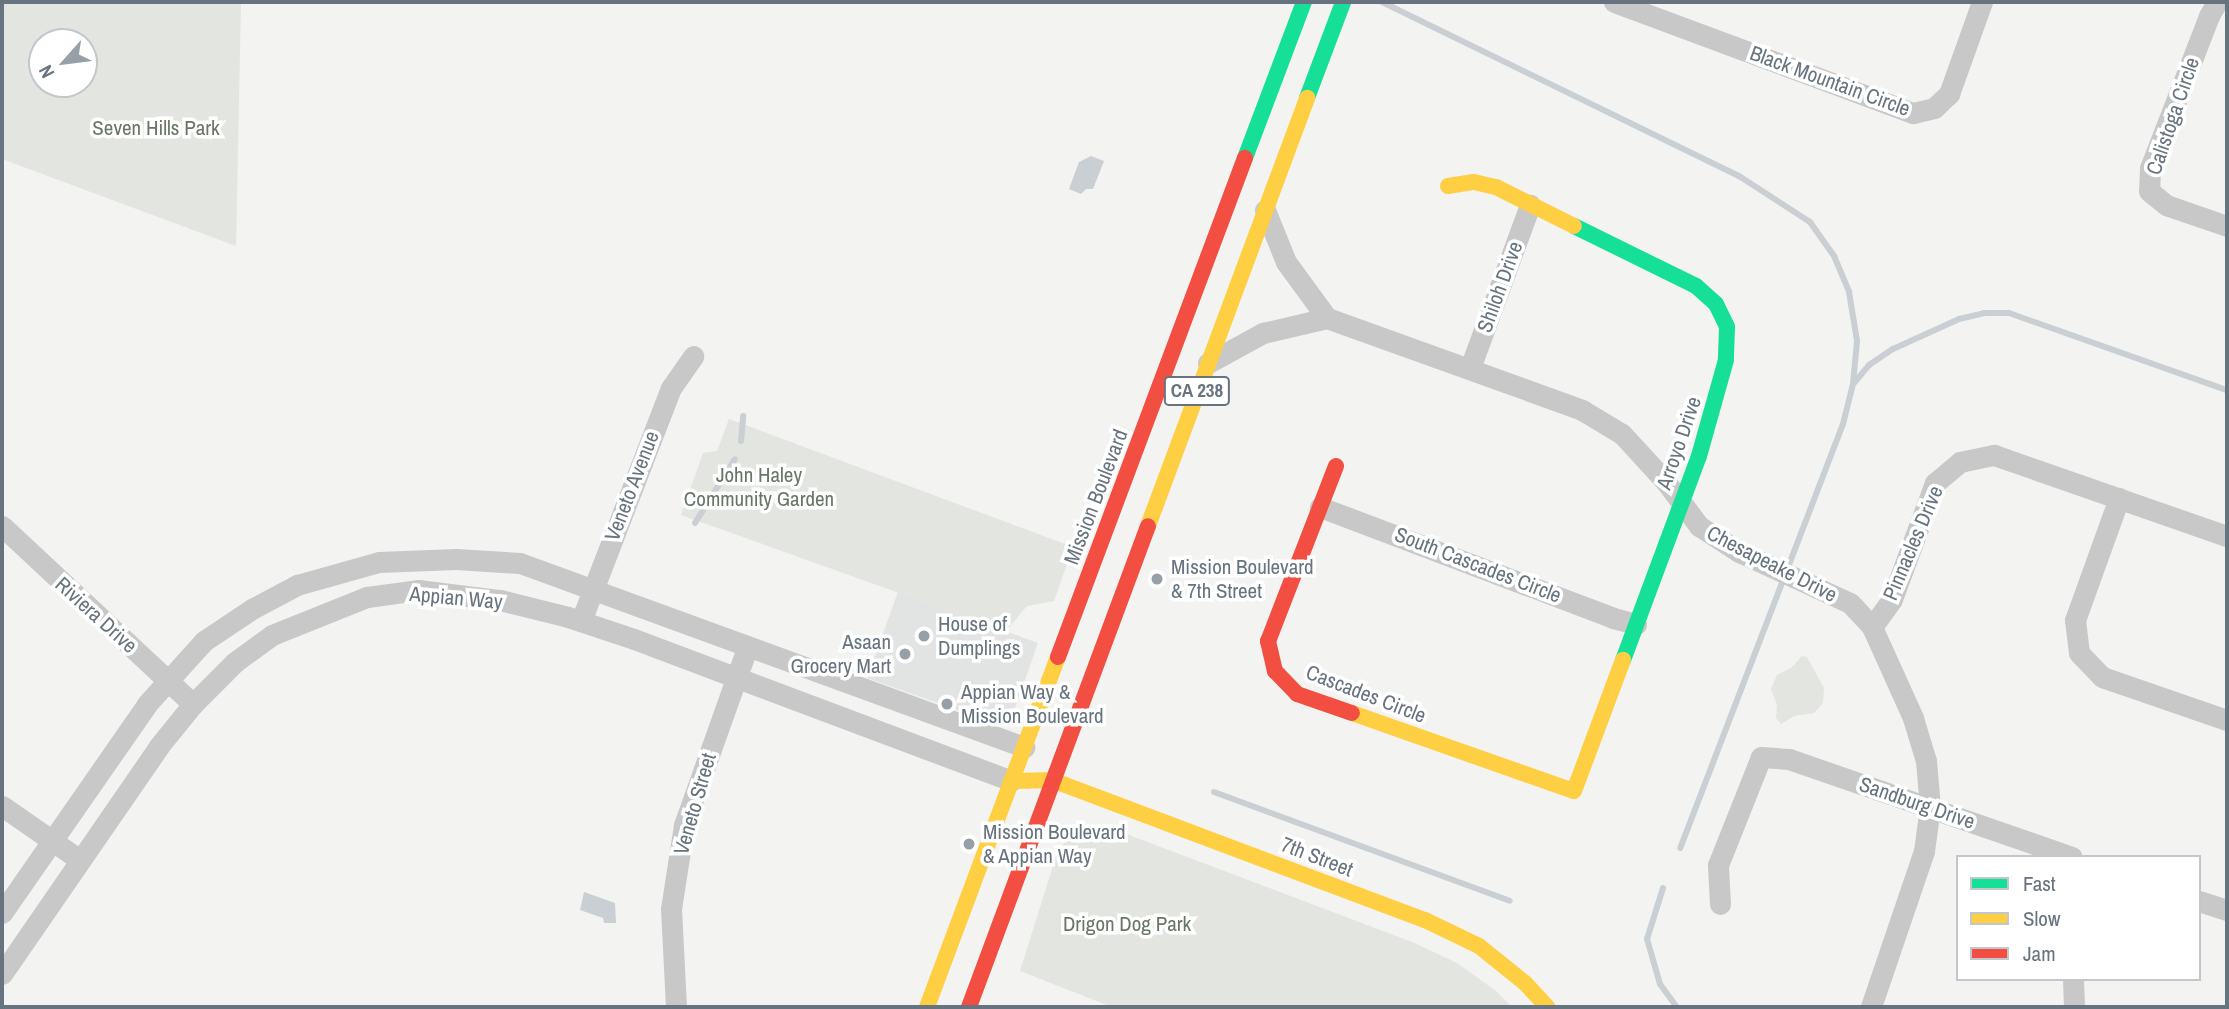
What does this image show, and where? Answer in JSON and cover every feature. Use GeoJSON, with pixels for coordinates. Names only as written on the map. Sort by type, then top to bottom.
{"type":"FeatureCollection","features":[{"type":"Feature","properties":{"kind":"main road","name":"Mission Boulevard"},"geometry":{"type":"LineString","coordinates":[[927,1007],[1304,2]]}},
{"type":"Feature","properties":{"kind":"main road","name":"CA 238"},"geometry":{"type":"LineString","coordinates":[[969,1007],[1343,2]]}},
{"type":"Feature","properties":{"kind":"main road","name":"Arroyo Drive"},"geometry":{"type":"LineString","coordinates":[[1448,186],[1474,182],[1496,187],[1696,286],[1716,304],[1727,327],[1726,360],[1699,456],[1574,791]]}},
{"type":"Feature","properties":{"kind":"main road","name":"Cascades Circle"},"geometry":{"type":"LineString","coordinates":[[1336,466],[1268,641],[1275,671],[1297,694],[1574,791]]}},
{"type":"Feature","properties":{"kind":"main road","name":"7th Street"},"geometry":{"type":"LineString","coordinates":[[1024,747],[1052,780]]}},
{"type":"Feature","properties":{"kind":"main road","name":"7th Street"},"geometry":{"type":"LineString","coordinates":[[1011,781],[1052,780],[1426,920],[1479,946],[1525,983],[1547,1007]]}},
{"type":"Feature","properties":{"kind":"street","name":"Black Mountain Circle"},"geometry":{"type":"LineString","coordinates":[[1614,2],[1913,113],[1934,108],[1949,94],[1982,2]]}},
{"type":"Feature","properties":{"kind":"street","name":"Calistoga Circle"},"geometry":{"type":"LineString","coordinates":[[2217,2],[2209,16],[2150,168],[2150,191],[2166,205],[2227,226]]}},
{"type":"Feature","properties":{"kind":"street","name":"Shiloh Drive"},"geometry":{"type":"LineString","coordinates":[[1470,369],[1530,205]]}},
{"type":"Feature","properties":{"kind":"street"},"geometry":{"type":"LineString","coordinates":[[1207,364],[1263,332],[1327,318],[1286,262],[1265,210]]}},
{"type":"Feature","properties":{"kind":"street","name":"Chesapeake Drive"},"geometry":{"type":"LineString","coordinates":[[1327,318],[1582,410],[1622,433],[1666,482],[1680,505],[1699,526],[1739,552],[1762,560],[1850,603],[1872,627],[1913,718],[1926,761],[1930,807],[1924,851],[1871,1007]]}},
{"type":"Feature","properties":{"kind":"street","name":"Veneto Avenue"},"geometry":{"type":"LineString","coordinates":[[581,621],[591,589],[671,388],[693,356]]}},
{"type":"Feature","properties":{"kind":"street","name":"Pinnacles Drive"},"geometry":{"type":"LineString","coordinates":[[1872,627],[1892,598],[1935,483],[1960,462],[1994,455],[2227,536]]}},
{"type":"Feature","properties":{"kind":"street"},"geometry":{"type":"LineString","coordinates":[[2119,498],[2075,620],[2079,653],[2102,677],[2227,720]]}},
{"type":"Feature","properties":{"kind":"street","name":"South Cascades Circle"},"geometry":{"type":"LineString","coordinates":[[1320,507],[1613,618],[1636,624]]}},
{"type":"Feature","properties":{"kind":"street","name":"Riviera Drive"},"geometry":{"type":"LineString","coordinates":[[2,526],[192,704]]}},
{"type":"Feature","properties":{"kind":"street","name":"Appian Way"},"geometry":{"type":"LineString","coordinates":[[2,913],[167,679],[204,641],[252,609],[297,585],[379,562],[456,559],[520,563],[1024,747]]}},
{"type":"Feature","properties":{"kind":"street","name":"Appian Way"},"geometry":{"type":"LineString","coordinates":[[2,974],[192,704],[236,662],[272,635],[367,597],[418,590],[500,600],[581,621],[1011,781]]}},
{"type":"Feature","properties":{"kind":"street","name":"Veneto Street"},"geometry":{"type":"LineString","coordinates":[[676,1007],[671,909],[684,825],[734,678],[747,648]]}},
{"type":"Feature","properties":{"kind":"street","name":"Sandburg Drive"},"geometry":{"type":"LineString","coordinates":[[1720,904],[1718,865],[1761,757],[1789,759],[2066,855]]}},
{"type":"Feature","properties":{"kind":"street"},"geometry":{"type":"LineString","coordinates":[[2,806],[80,860]]}},
{"type":"Feature","properties":{"kind":"street"},"geometry":{"type":"LineString","coordinates":[[2201,902],[2227,910]]}},
{"type":"Feature","properties":{"kind":"street"},"geometry":{"type":"LineString","coordinates":[[2073,981],[2074,1007]]}},
{"type":"Feature","properties":{"kind":"shaded area"},"geometry":{"type":"Polygon","coordinates":[[[1091,156],[1104,161],[1093,189],[1086,189],[1081,194],[1069,189],[1079,162],[1091,156]]]}},
{"type":"Feature","properties":{"kind":"shaded area"},"geometry":{"type":"Polygon","coordinates":[[[898,592],[1038,643],[1015,708],[1003,719],[986,720],[867,678],[898,592]]]}},
{"type":"Feature","properties":{"kind":"shaded area"},"geometry":{"type":"Polygon","coordinates":[[[584,892],[615,903],[616,923],[604,923],[603,918],[580,910],[584,892]]]}},
{"type":"Feature","properties":{"kind":"green space","name":"Seven Hills Park"},"geometry":{"type":"Polygon","coordinates":[[[2,2],[241,2],[236,246],[2,159],[2,2]]]}},
{"type":"Feature","properties":{"kind":"green space","name":"John Haley Community Garden"},"geometry":{"type":"Polygon","coordinates":[[[729,419],[1073,547],[1054,601],[1027,606],[1006,631],[681,515],[703,453],[717,451],[729,419]]]}},
{"type":"Feature","properties":{"kind":"green space"},"geometry":{"type":"Polygon","coordinates":[[[1802,656],[1807,657],[1824,688],[1823,703],[1814,713],[1794,716],[1781,724],[1776,718],[1777,705],[1771,689],[1777,675],[1791,668],[1802,656]]]}},
{"type":"Feature","properties":{"kind":"green space","name":"Drigon Dog Park"},"geometry":{"type":"Polygon","coordinates":[[[1105,826],[1412,942],[1457,963],[1496,991],[1512,1007],[1112,1007],[1020,971],[1058,850],[1073,832],[1105,826]]]}},
{"type":"Feature","properties":{"kind":"waterway"},"geometry":{"type":"LineString","coordinates":[[1382,2],[1739,176],[1810,222],[1834,256],[1849,292],[1857,341],[1853,384],[1843,424],[1680,848]]}},
{"type":"Feature","properties":{"kind":"waterway"},"geometry":{"type":"LineString","coordinates":[[1854,383],[1869,365],[1893,349],[1959,319],[1984,313],[2009,313],[2227,390]]}},
{"type":"Feature","properties":{"kind":"waterway"},"geometry":{"type":"LineString","coordinates":[[741,441],[743,416]]}},
{"type":"Feature","properties":{"kind":"waterway"},"geometry":{"type":"LineString","coordinates":[[695,523],[735,459]]}},
{"type":"Feature","properties":{"kind":"waterway"},"geometry":{"type":"LineString","coordinates":[[1214,792],[1510,901]]}},
{"type":"Feature","properties":{"kind":"waterway"},"geometry":{"type":"LineString","coordinates":[[1663,888],[1647,939],[1660,984],[1677,1007]]}},
{"type":"Feature","properties":{"kind":"traffic: fast"},"geometry":{"type":"LineString","coordinates":[[1245,158],[1304,2]]}},
{"type":"Feature","properties":{"kind":"traffic: fast"},"geometry":{"type":"LineString","coordinates":[[1307,98],[1343,2]]}},
{"type":"Feature","properties":{"kind":"traffic: fast"},"geometry":{"type":"LineString","coordinates":[[1574,226],[1696,286],[1716,304],[1727,327],[1726,360],[1699,456],[1623,660]]}},
{"type":"Feature","properties":{"kind":"traffic: slow"},"geometry":{"type":"LineString","coordinates":[[1148,526],[1307,98]]}},
{"type":"Feature","properties":{"kind":"traffic: slow"},"geometry":{"type":"LineString","coordinates":[[1448,186],[1474,182],[1496,187],[1574,226]]}},
{"type":"Feature","properties":{"kind":"traffic: slow"},"geometry":{"type":"LineString","coordinates":[[927,1007],[1058,657]]}},
{"type":"Feature","properties":{"kind":"traffic: slow"},"geometry":{"type":"LineString","coordinates":[[1352,713],[1574,791],[1623,660]]}},
{"type":"Feature","properties":{"kind":"traffic: slow"},"geometry":{"type":"LineString","coordinates":[[1011,781],[1052,780],[1425,920],[1479,946],[1525,983],[1547,1007]]}},
{"type":"Feature","properties":{"kind":"traffic: jam"},"geometry":{"type":"LineString","coordinates":[[1058,657],[1245,158]]}},
{"type":"Feature","properties":{"kind":"traffic: jam"},"geometry":{"type":"LineString","coordinates":[[1336,466],[1268,641],[1275,671],[1297,694],[1352,713]]}},
{"type":"Feature","properties":{"kind":"traffic: jam"},"geometry":{"type":"LineString","coordinates":[[969,1007],[1148,526]]}},
{"type":"Feature","properties":{"kind":"place","name":"Mission Boulevard & 7th Street"},"geometry":{"type":"Point","coordinates":[1157,579]}},
{"type":"Feature","properties":{"kind":"place","name":"House of Dumplings"},"geometry":{"type":"Point","coordinates":[924,636]}},
{"type":"Feature","properties":{"kind":"place","name":"Asaan Grocery Mart"},"geometry":{"type":"Point","coordinates":[905,654]}},
{"type":"Feature","properties":{"kind":"place","name":"Appian Way & Mission Boulevard"},"geometry":{"type":"Point","coordinates":[947,704]}},
{"type":"Feature","properties":{"kind":"place","name":"Mission Boulevard & Appian Way"},"geometry":{"type":"Point","coordinates":[969,844]}}]}
